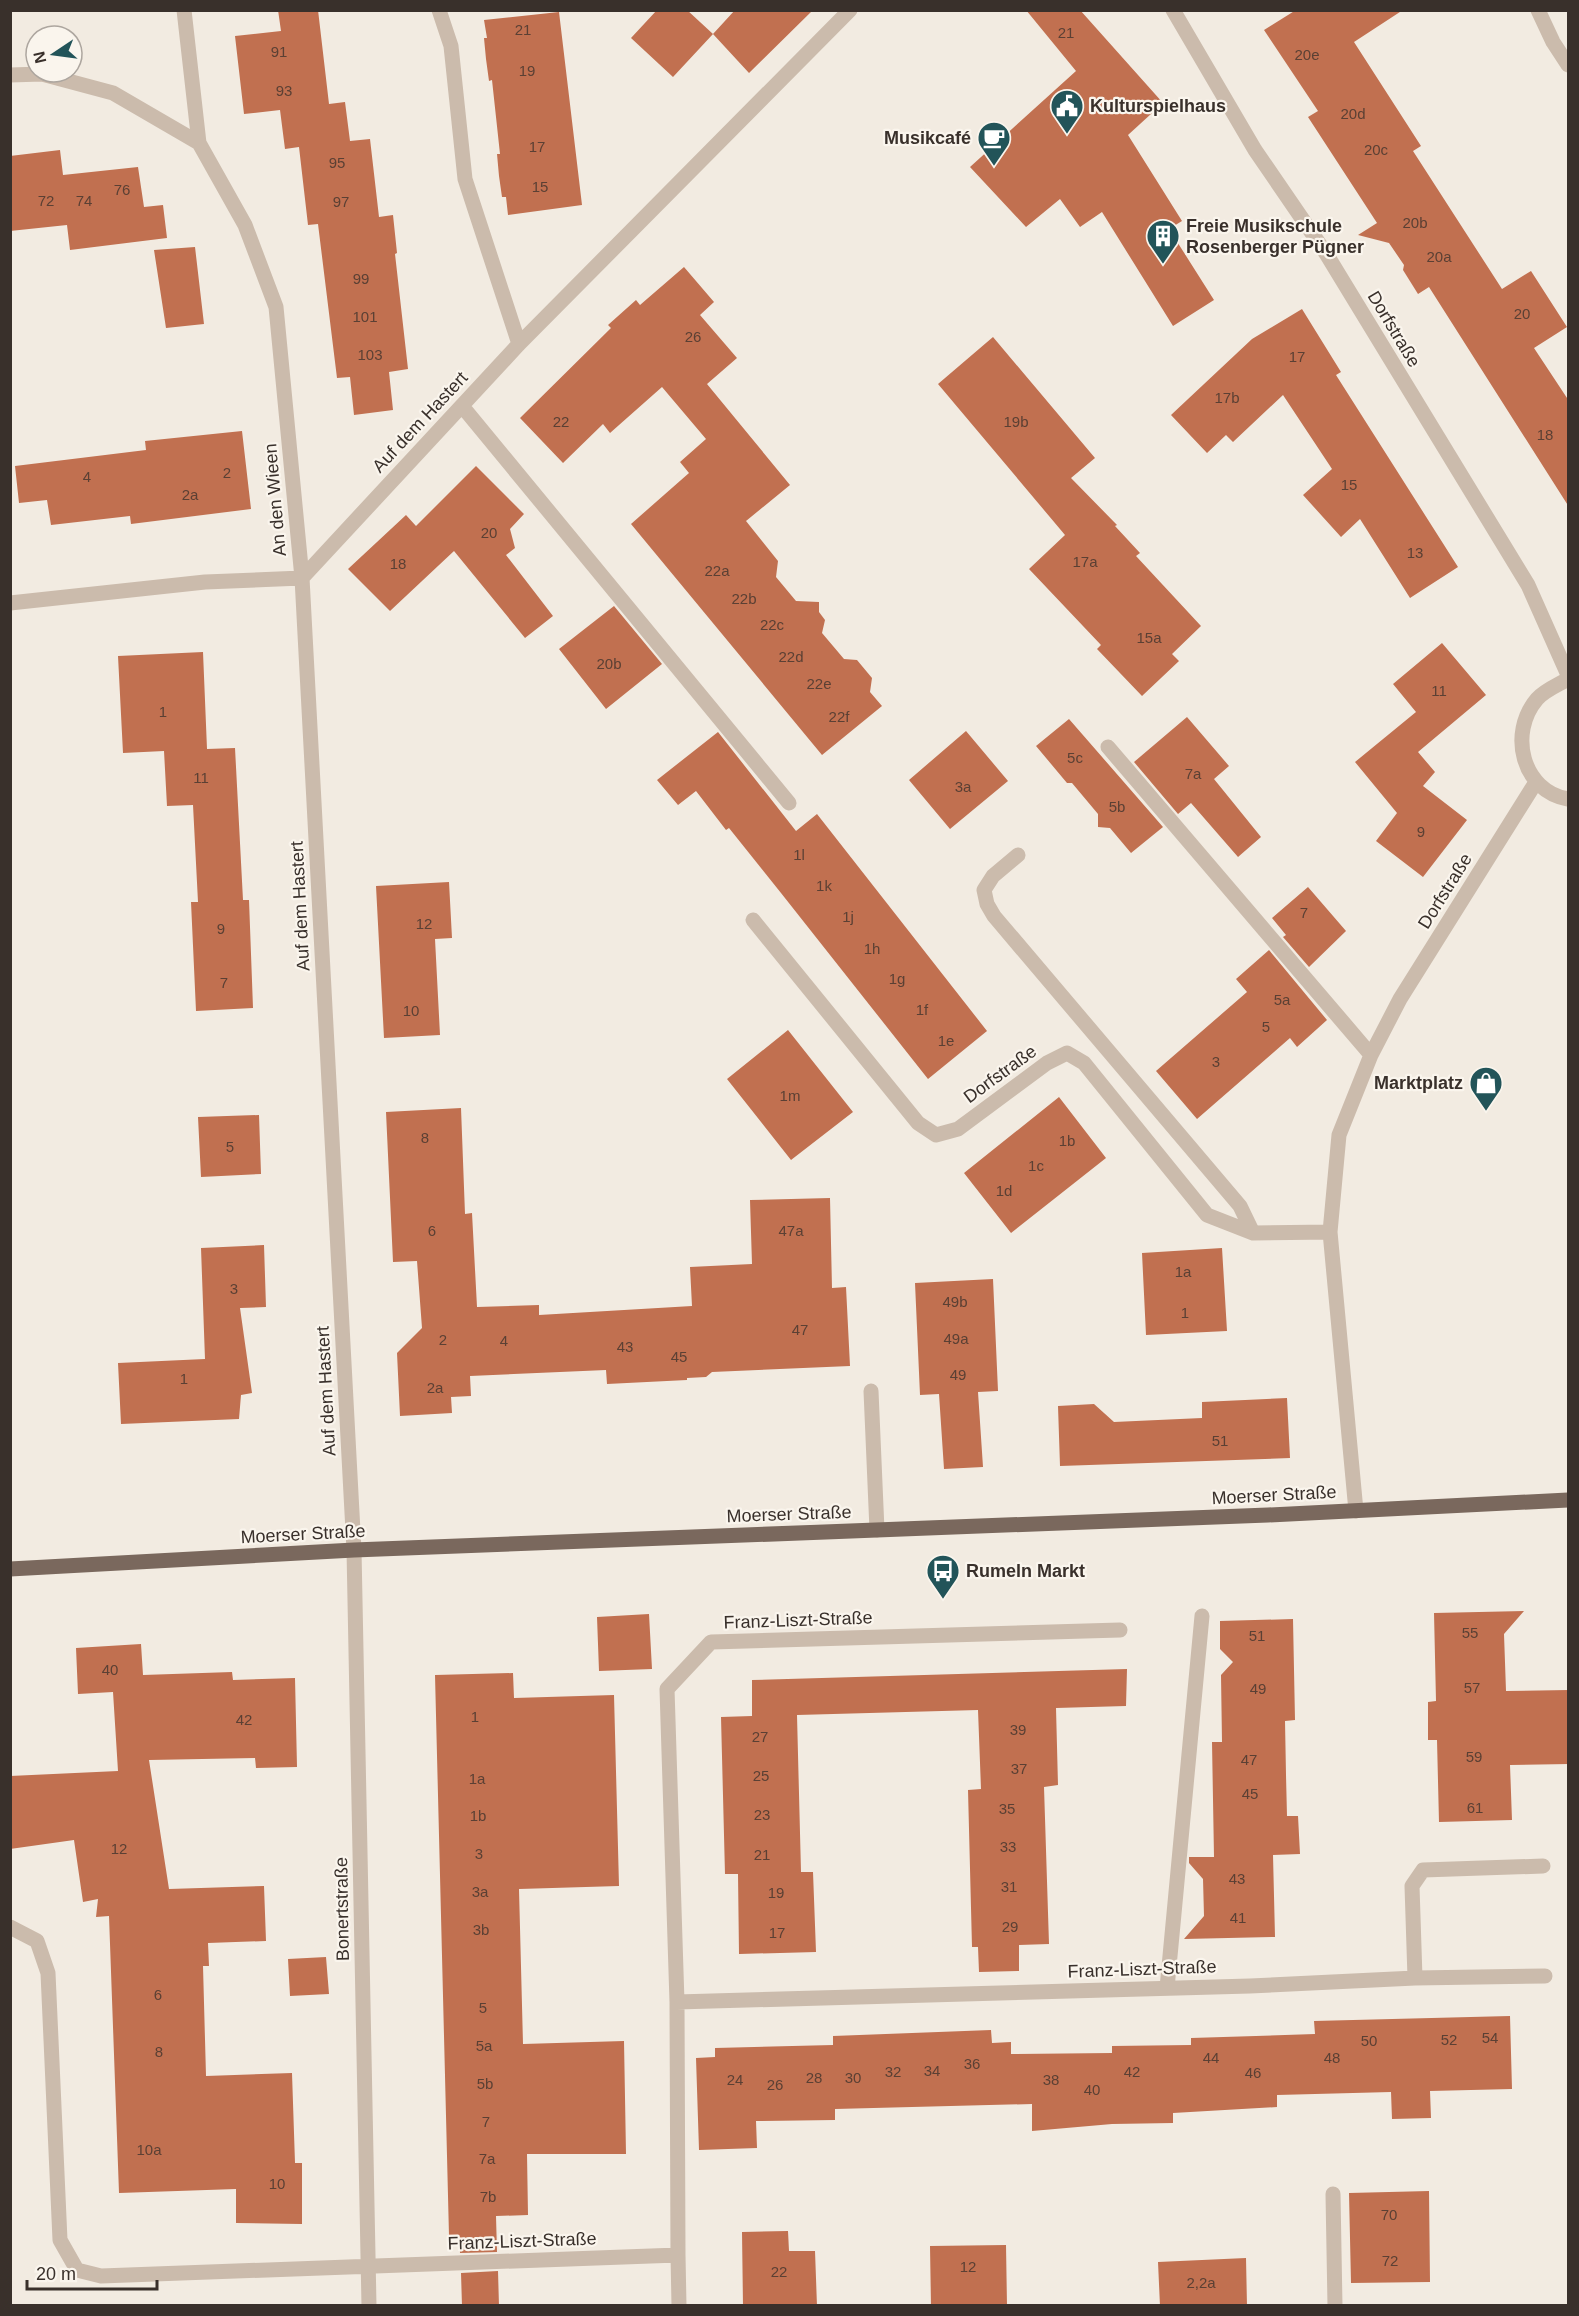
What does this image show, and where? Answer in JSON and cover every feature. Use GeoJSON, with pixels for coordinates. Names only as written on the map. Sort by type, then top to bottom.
{"type":"FeatureCollection","features":[{"type":"Feature","properties":{"kind":"main road","name":"Moerser Straße"},"geometry":{"type":"LineString","coordinates":[[10,1569],[354,1550],[1356,1511],[1569,1500]]}},
{"type":"Feature","properties":{"kind":"street","name":"An den Wieen"},"geometry":{"type":"LineString","coordinates":[[10,603],[205,582],[302,578],[276,307],[245,225],[199,143],[184,10]]}},
{"type":"Feature","properties":{"kind":"street"},"geometry":{"type":"LineString","coordinates":[[440,10],[452,46],[465,179],[519,344]]}},
{"type":"Feature","properties":{"kind":"street","name":"Auf dem Hastert"},"geometry":{"type":"LineString","coordinates":[[354,1550],[302,578],[519,344],[850,10]]}},
{"type":"Feature","properties":{"kind":"street","name":"Dorfstraße"},"geometry":{"type":"LineString","coordinates":[[1173,10],[1255,150],[1327,255],[1528,585],[1569,677],[1537,699],[1526,716],[1521,734],[1521,746],[1527,766],[1536,782],[1400,999],[1371,1055],[1339,1135],[1330,1233],[1356,1511]]}},
{"type":"Feature","properties":{"kind":"street"},"geometry":{"type":"LineString","coordinates":[[1538,10],[1552,42],[1569,65]]}},
{"type":"Feature","properties":{"kind":"street"},"geometry":{"type":"LineString","coordinates":[[10,75],[42,75],[113,93],[199,143]]}},
{"type":"Feature","properties":{"kind":"street"},"geometry":{"type":"LineString","coordinates":[[462,406],[789,803]]}},
{"type":"Feature","properties":{"kind":"street"},"geometry":{"type":"LineString","coordinates":[[1108,747],[1371,1055]]}},
{"type":"Feature","properties":{"kind":"street"},"geometry":{"type":"LineString","coordinates":[[1536,782],[1548,791],[1569,800]]}},
{"type":"Feature","properties":{"kind":"street"},"geometry":{"type":"LineString","coordinates":[[1018,855],[993,876],[984,890],[987,904],[994,916],[1240,1206],[1253,1233]]}},
{"type":"Feature","properties":{"kind":"street","name":"Dorfstraße"},"geometry":{"type":"LineString","coordinates":[[753,920],[918,1123],[936,1135],[958,1129],[1047,1063],[1067,1053],[1084,1063],[1207,1215],[1253,1233],[1330,1233]]}},
{"type":"Feature","properties":{"kind":"street"},"geometry":{"type":"LineString","coordinates":[[871,1391],[877,1530]]}},
{"type":"Feature","properties":{"kind":"street","name":"Bonertstraße"},"geometry":{"type":"LineString","coordinates":[[354,1550],[369,2306]]}},
{"type":"Feature","properties":{"kind":"street"},"geometry":{"type":"LineString","coordinates":[[1167,1988],[1202,1616]]}},
{"type":"Feature","properties":{"kind":"street","name":"Franz-Liszt-Straße"},"geometry":{"type":"LineString","coordinates":[[679,2306],[677,2002],[667,1689],[711,1642],[1120,1630]]}},
{"type":"Feature","properties":{"kind":"street"},"geometry":{"type":"LineString","coordinates":[[1415,1978],[1412,1886],[1423,1870],[1543,1866]]}},
{"type":"Feature","properties":{"kind":"street"},"geometry":{"type":"LineString","coordinates":[[10,1927],[37,1941],[48,1973],[60,2240],[77,2270],[101,2276],[368,2266]]}},
{"type":"Feature","properties":{"kind":"street","name":"Franz-Liszt-Straße"},"geometry":{"type":"LineString","coordinates":[[677,2002],[1250,1986],[1415,1978],[1545,1976]]}},
{"type":"Feature","properties":{"kind":"street"},"geometry":{"type":"LineString","coordinates":[[1333,2194],[1335,2306]]}},
{"type":"Feature","properties":{"kind":"street","name":"Franz-Liszt-Straße"},"geometry":{"type":"LineString","coordinates":[[368,2266],[678,2255]]}},
{"type":"Feature","properties":{"kind":"building"},"geometry":{"type":"Polygon","coordinates":[[[278,10],[318,10],[329,104],[345,102],[350,141],[370,139],[379,217],[393,215],[408,369],[389,372],[393,410],[354,415],[350,377],[337,378],[318,224],[308,225],[299,147],[285,149],[280,110],[244,114],[235,36],[281,31],[278,10]]]}},
{"type":"Feature","properties":{"kind":"building"},"geometry":{"type":"Polygon","coordinates":[[[657,10],[687,10],[713,34],[673,77],[631,38],[657,10]]]}},
{"type":"Feature","properties":{"kind":"building"},"geometry":{"type":"Polygon","coordinates":[[[735,10],[813,10],[749,73],[713,34],[735,10]]]}},
{"type":"Feature","properties":{"kind":"building"},"geometry":{"type":"Polygon","coordinates":[[[1026,10],[1080,10],[1163,103],[1128,135],[1182,221],[1169,229],[1214,300],[1173,326],[1102,212],[1080,227],[1060,199],[1026,227],[970,167],[1076,71],[1026,10]]]}},
{"type":"Feature","properties":{"kind":"building"},"geometry":{"type":"Polygon","coordinates":[[[1296,10],[1403,10],[1354,42],[1421,146],[1413,151],[1502,289],[1531,271],[1567,327],[1534,348],[1569,401],[1569,507],[1429,287],[1418,294],[1403,270],[1404,265],[1389,243],[1358,235],[1377,223],[1308,117],[1318,111],[1264,30],[1296,10]]]}},
{"type":"Feature","properties":{"kind":"building"},"geometry":{"type":"Polygon","coordinates":[[[559,12],[582,205],[508,215],[506,197],[502,197],[499,176],[497,154],[500,154],[492,80],[489,81],[486,59],[484,38],[487,38],[484,20],[559,12]]]}},
{"type":"Feature","properties":{"kind":"building"},"geometry":{"type":"Polygon","coordinates":[[[60,150],[63,175],[138,167],[144,207],[163,205],[167,238],[70,250],[67,225],[10,231],[10,156],[60,150]]]}},
{"type":"Feature","properties":{"kind":"building"},"geometry":{"type":"Polygon","coordinates":[[[195,247],[204,324],[166,328],[154,250],[195,247]]]}},
{"type":"Feature","properties":{"kind":"building"},"geometry":{"type":"Polygon","coordinates":[[[684,267],[714,302],[700,315],[737,358],[707,384],[790,485],[746,521],[778,561],[776,577],[796,601],[819,602],[819,612],[825,620],[822,633],[844,659],[857,660],[872,678],[870,692],[882,706],[822,755],[631,524],[689,473],[680,462],[706,439],[662,387],[610,433],[603,424],[563,463],[520,418],[611,328],[608,325],[636,300],[640,305],[684,267]]]}},
{"type":"Feature","properties":{"kind":"building"},"geometry":{"type":"Polygon","coordinates":[[[1302,309],[1341,372],[1336,375],[1458,567],[1410,598],[1360,519],[1341,537],[1303,495],[1332,469],[1283,395],[1233,442],[1226,435],[1207,453],[1171,415],[1252,339],[1302,309]]]}},
{"type":"Feature","properties":{"kind":"building"},"geometry":{"type":"Polygon","coordinates":[[[993,337],[1095,458],[1071,478],[1117,525],[1115,526],[1140,553],[1136,556],[1201,626],[1172,654],[1179,661],[1142,696],[1097,649],[1101,645],[1029,569],[1065,535],[938,384],[993,337]]]}},
{"type":"Feature","properties":{"kind":"building"},"geometry":{"type":"Polygon","coordinates":[[[242,431],[251,509],[131,524],[130,516],[51,525],[47,500],[19,503],[15,466],[146,450],[145,441],[242,431]]]}},
{"type":"Feature","properties":{"kind":"building"},"geometry":{"type":"Polygon","coordinates":[[[476,466],[524,514],[510,529],[515,548],[506,555],[553,616],[525,638],[454,551],[390,611],[348,569],[406,515],[416,526],[476,466]]]}},
{"type":"Feature","properties":{"kind":"building"},"geometry":{"type":"Polygon","coordinates":[[[614,606],[662,664],[606,709],[559,649],[614,606]]]}},
{"type":"Feature","properties":{"kind":"building"},"geometry":{"type":"Polygon","coordinates":[[[1442,643],[1486,695],[1418,752],[1435,772],[1423,786],[1467,820],[1423,877],[1376,841],[1397,813],[1355,762],[1416,712],[1393,684],[1442,643]]]}},
{"type":"Feature","properties":{"kind":"building"},"geometry":{"type":"Polygon","coordinates":[[[203,652],[207,749],[235,748],[243,900],[249,900],[253,1008],[196,1011],[191,902],[198,902],[193,805],[167,806],[164,751],[123,753],[118,656],[203,652]]]}},
{"type":"Feature","properties":{"kind":"building"},"geometry":{"type":"Polygon","coordinates":[[[1187,717],[1229,766],[1214,779],[1261,837],[1238,857],[1191,803],[1178,814],[1134,762],[1187,717]]]}},
{"type":"Feature","properties":{"kind":"building"},"geometry":{"type":"Polygon","coordinates":[[[1069,719],[1163,827],[1131,853],[1110,828],[1098,827],[1098,814],[1072,783],[1067,783],[1036,746],[1069,719]]]}},
{"type":"Feature","properties":{"kind":"building"},"geometry":{"type":"Polygon","coordinates":[[[966,731],[1008,781],[950,829],[909,780],[966,731]]]}},
{"type":"Feature","properties":{"kind":"building"},"geometry":{"type":"Polygon","coordinates":[[[718,732],[796,831],[817,814],[987,1031],[928,1079],[729,828],[726,830],[696,791],[678,805],[657,780],[718,732]]]}},
{"type":"Feature","properties":{"kind":"building"},"geometry":{"type":"Polygon","coordinates":[[[449,882],[452,938],[435,939],[440,1035],[384,1038],[376,886],[449,882]]]}},
{"type":"Feature","properties":{"kind":"building"},"geometry":{"type":"Polygon","coordinates":[[[1308,887],[1346,931],[1309,967],[1283,937],[1286,935],[1272,918],[1308,887]]]}},
{"type":"Feature","properties":{"kind":"building"},"geometry":{"type":"Polygon","coordinates":[[[1269,950],[1327,1020],[1297,1047],[1290,1038],[1197,1119],[1156,1071],[1247,992],[1236,979],[1269,950]]]}},
{"type":"Feature","properties":{"kind":"building"},"geometry":{"type":"Polygon","coordinates":[[[788,1030],[853,1112],[791,1160],[727,1079],[788,1030]]]}},
{"type":"Feature","properties":{"kind":"building"},"geometry":{"type":"Polygon","coordinates":[[[1059,1097],[1106,1158],[1011,1233],[964,1173],[1059,1097]]]}},
{"type":"Feature","properties":{"kind":"building"},"geometry":{"type":"Polygon","coordinates":[[[461,1108],[465,1214],[472,1213],[477,1307],[539,1305],[539,1315],[692,1306],[690,1267],[752,1264],[750,1200],[830,1198],[832,1288],[846,1287],[850,1366],[712,1372],[706,1377],[687,1378],[687,1380],[607,1384],[606,1370],[470,1376],[471,1396],[451,1397],[452,1413],[400,1416],[397,1353],[422,1328],[417,1261],[393,1262],[386,1112],[461,1108]]]}},
{"type":"Feature","properties":{"kind":"building"},"geometry":{"type":"Polygon","coordinates":[[[259,1115],[261,1174],[201,1177],[198,1117],[259,1115]]]}},
{"type":"Feature","properties":{"kind":"building"},"geometry":{"type":"Polygon","coordinates":[[[264,1245],[266,1307],[240,1308],[252,1393],[241,1395],[239,1419],[121,1424],[118,1363],[205,1359],[201,1248],[264,1245]]]}},
{"type":"Feature","properties":{"kind":"building"},"geometry":{"type":"Polygon","coordinates":[[[1222,1248],[1227,1331],[1146,1335],[1142,1253],[1222,1248]]]}},
{"type":"Feature","properties":{"kind":"building"},"geometry":{"type":"Polygon","coordinates":[[[993,1279],[998,1391],[978,1392],[983,1467],[944,1469],[939,1394],[920,1395],[915,1283],[993,1279]]]}},
{"type":"Feature","properties":{"kind":"building"},"geometry":{"type":"Polygon","coordinates":[[[1287,1398],[1290,1458],[1060,1466],[1058,1406],[1094,1404],[1114,1422],[1202,1418],[1202,1402],[1287,1398]]]}},
{"type":"Feature","properties":{"kind":"building"},"geometry":{"type":"Polygon","coordinates":[[[1524,1611],[1504,1634],[1506,1691],[1569,1690],[1569,1764],[1510,1765],[1512,1820],[1439,1822],[1437,1740],[1428,1740],[1428,1702],[1436,1701],[1434,1613],[1524,1611]]]}},
{"type":"Feature","properties":{"kind":"building"},"geometry":{"type":"Polygon","coordinates":[[[649,1614],[652,1669],[599,1671],[597,1617],[649,1614]]]}},
{"type":"Feature","properties":{"kind":"building"},"geometry":{"type":"Polygon","coordinates":[[[1293,1619],[1295,1720],[1285,1721],[1287,1816],[1298,1816],[1300,1854],[1273,1855],[1275,1937],[1184,1939],[1204,1916],[1203,1879],[1189,1863],[1189,1857],[1214,1857],[1212,1742],[1222,1742],[1221,1675],[1233,1662],[1220,1649],[1220,1621],[1293,1619]]]}},
{"type":"Feature","properties":{"kind":"building"},"geometry":{"type":"Polygon","coordinates":[[[141,1644],[143,1675],[232,1672],[233,1680],[295,1678],[297,1767],[256,1768],[255,1758],[149,1760],[169,1889],[264,1886],[266,1941],[208,1943],[209,1966],[203,1966],[206,2076],[292,2073],[295,2163],[302,2163],[302,2224],[236,2223],[236,2189],[119,2193],[109,1916],[96,1917],[98,1899],[83,1902],[74,1840],[10,1849],[10,1776],[118,1771],[113,1692],[78,1694],[76,1648],[141,1644]]]}},
{"type":"Feature","properties":{"kind":"building"},"geometry":{"type":"Polygon","coordinates":[[[1127,1669],[1126,1706],[1056,1708],[1058,1785],[1044,1787],[1049,1944],[1019,1945],[1019,1971],[979,1972],[978,1947],[972,1947],[968,1790],[981,1789],[978,1710],[797,1715],[801,1872],[813,1872],[816,1952],[739,1954],[738,1874],[725,1874],[721,1717],[752,1716],[752,1680],[1127,1669]]]}},
{"type":"Feature","properties":{"kind":"building"},"geometry":{"type":"Polygon","coordinates":[[[513,1673],[514,1698],[614,1695],[619,1886],[519,1889],[523,2044],[624,2041],[626,2154],[527,2154],[528,2215],[496,2216],[497,2252],[460,2253],[459,2235],[449,2236],[435,1675],[513,1673]]]}},
{"type":"Feature","properties":{"kind":"building"},"geometry":{"type":"Polygon","coordinates":[[[326,1957],[329,1994],[290,1996],[288,1959],[326,1957]]]}},
{"type":"Feature","properties":{"kind":"building"},"geometry":{"type":"Polygon","coordinates":[[[1510,2016],[1512,2089],[1430,2091],[1431,2118],[1392,2119],[1391,2092],[1277,2095],[1277,2107],[1173,2113],[1173,2123],[1112,2124],[1032,2131],[1032,2104],[835,2109],[835,2120],[756,2121],[757,2148],[699,2150],[696,2058],[715,2057],[715,2048],[833,2045],[833,2036],[991,2030],[992,2043],[1011,2042],[1011,2054],[1112,2053],[1112,2046],[1191,2045],[1191,2038],[1315,2034],[1314,2021],[1510,2016]]]}},
{"type":"Feature","properties":{"kind":"building"},"geometry":{"type":"Polygon","coordinates":[[[1429,2191],[1430,2282],[1351,2283],[1349,2193],[1429,2191]]]}},
{"type":"Feature","properties":{"kind":"building"},"geometry":{"type":"Polygon","coordinates":[[[788,2231],[789,2251],[815,2251],[817,2306],[743,2306],[742,2232],[788,2231]]]}},
{"type":"Feature","properties":{"kind":"building"},"geometry":{"type":"Polygon","coordinates":[[[1006,2245],[1007,2306],[931,2306],[930,2246],[1006,2245]]]}},
{"type":"Feature","properties":{"kind":"building"},"geometry":{"type":"Polygon","coordinates":[[[1246,2258],[1247,2306],[1160,2306],[1158,2262],[1246,2258]]]}},
{"type":"Feature","properties":{"kind":"building"},"geometry":{"type":"Polygon","coordinates":[[[498,2271],[499,2306],[462,2306],[461,2273],[498,2271]]]}},
{"type":"Feature","properties":{"kind":"place","name":"Kulturspielhaus"},"geometry":{"type":"Point","coordinates":[1067,135]}},
{"type":"Feature","properties":{"kind":"place","name":"Musikcafé"},"geometry":{"type":"Point","coordinates":[994,167]}},
{"type":"Feature","properties":{"kind":"place","name":"Freie Musikschule Rosenberger Pügner"},"geometry":{"type":"Point","coordinates":[1163,265]}},
{"type":"Feature","properties":{"kind":"place","name":"Marktplatz"},"geometry":{"type":"Point","coordinates":[1486,1112]}},
{"type":"Feature","properties":{"kind":"place","name":"Rumeln Markt"},"geometry":{"type":"Point","coordinates":[943,1600]}}]}
